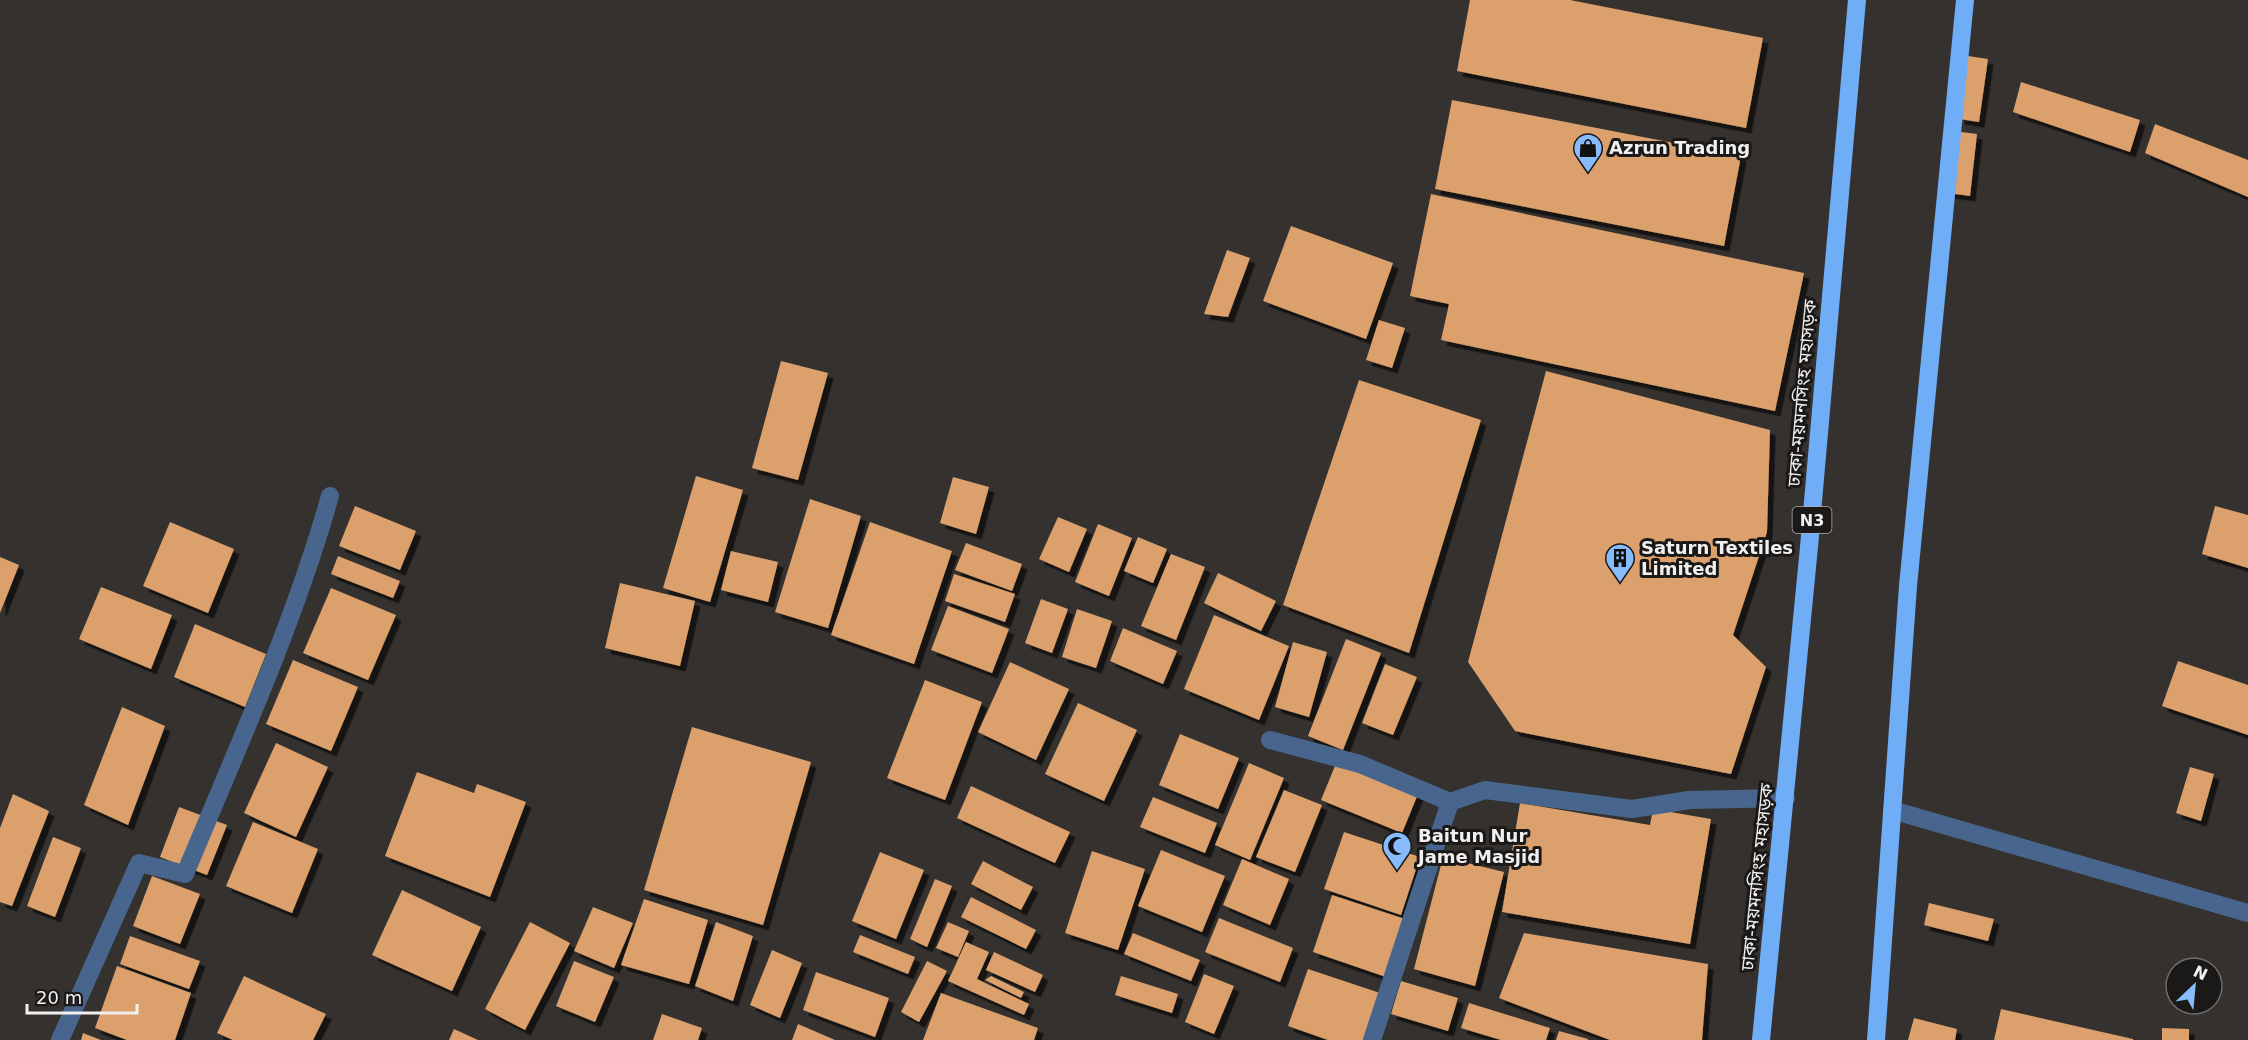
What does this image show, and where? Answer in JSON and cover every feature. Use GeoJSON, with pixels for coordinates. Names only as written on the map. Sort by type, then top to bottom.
{"type":"FeatureCollection","features":[{"type":"Feature","properties":{"kind":"highway","name":"ঢাকা-ময়মনসিংহ মহাসড়ক"},"geometry":{"type":"LineString","coordinates":[[1761,1040],[1786,798],[1857,0]]}},
{"type":"Feature","properties":{"kind":"highway"},"geometry":{"type":"LineString","coordinates":[[1876,1040],[1908,586],[1965,0]]}},
{"type":"Feature","properties":{"kind":"street"},"geometry":{"type":"LineString","coordinates":[[60,1040],[139,863],[185,874],[314,554],[330,496]]}},
{"type":"Feature","properties":{"kind":"street"},"geometry":{"type":"LineString","coordinates":[[1270,740],[1360,764],[1449,802],[1485,790],[1632,809],[1689,801],[1786,798]]}},
{"type":"Feature","properties":{"kind":"street"},"geometry":{"type":"LineString","coordinates":[[1372,1040],[1449,802]]}},
{"type":"Feature","properties":{"kind":"street"},"geometry":{"type":"LineString","coordinates":[[1892,810],[2248,912]]}},
{"type":"Feature","properties":{"kind":"building","name":"Azrun Trading"},"geometry":{"type":"Polygon","coordinates":[[[1470,0],[1570,0],[1763,38],[1746,128],[1457,71],[1470,0]]]}},
{"type":"Feature","properties":{"kind":"building"},"geometry":{"type":"Polygon","coordinates":[[[1968,56],[1988,59],[1979,122],[1959,119],[1968,56]]]}},
{"type":"Feature","properties":{"kind":"building"},"geometry":{"type":"Polygon","coordinates":[[[2021,82],[2140,120],[2130,152],[2013,112],[2021,82]]]}},
{"type":"Feature","properties":{"kind":"building","name":"Azrun Trading"},"geometry":{"type":"Polygon","coordinates":[[[1452,100],[1741,156],[1724,246],[1435,189],[1452,100]]]}},
{"type":"Feature","properties":{"kind":"building"},"geometry":{"type":"Polygon","coordinates":[[[2155,124],[2248,160],[2248,197],[2145,153],[2155,124]]]}},
{"type":"Feature","properties":{"kind":"building"},"geometry":{"type":"Polygon","coordinates":[[[1954,131],[1977,134],[1970,196],[1948,193],[1954,131]]]}},
{"type":"Feature","properties":{"kind":"building"},"geometry":{"type":"Polygon","coordinates":[[[1431,194],[1804,273],[1775,411],[1441,340],[1449,304],[1410,296],[1431,194]]]}},
{"type":"Feature","properties":{"kind":"building"},"geometry":{"type":"Polygon","coordinates":[[[1291,226],[1393,263],[1366,339],[1263,301],[1291,226]]]}},
{"type":"Feature","properties":{"kind":"building"},"geometry":{"type":"Polygon","coordinates":[[[1227,250],[1250,258],[1228,317],[1204,314],[1227,250]]]}},
{"type":"Feature","properties":{"kind":"building"},"geometry":{"type":"Polygon","coordinates":[[[1379,320],[1405,328],[1392,368],[1366,360],[1379,320]]]}},
{"type":"Feature","properties":{"kind":"building"},"geometry":{"type":"Polygon","coordinates":[[[781,361],[828,373],[798,480],[752,468],[781,361]]]}},
{"type":"Feature","properties":{"kind":"building","name":"Saturn Textiles Limited"},"geometry":{"type":"Polygon","coordinates":[[[1546,371],[1770,430],[1767,532],[1733,635],[1766,667],[1731,774],[1515,731],[1468,662],[1546,371]]]}},
{"type":"Feature","properties":{"kind":"building"},"geometry":{"type":"Polygon","coordinates":[[[1359,380],[1481,420],[1409,653],[1283,605],[1359,380]]]}},
{"type":"Feature","properties":{"kind":"building"},"geometry":{"type":"Polygon","coordinates":[[[696,476],[743,490],[710,602],[663,588],[696,476]]]}},
{"type":"Feature","properties":{"kind":"building"},"geometry":{"type":"Polygon","coordinates":[[[953,477],[989,487],[976,534],[940,523],[953,477]]]}},
{"type":"Feature","properties":{"kind":"building"},"geometry":{"type":"Polygon","coordinates":[[[810,499],[861,516],[828,628],[775,612],[810,499]]]}},
{"type":"Feature","properties":{"kind":"building"},"geometry":{"type":"Polygon","coordinates":[[[355,506],[416,531],[400,570],[339,546],[355,506]]]}},
{"type":"Feature","properties":{"kind":"building"},"geometry":{"type":"Polygon","coordinates":[[[2215,506],[2248,515],[2248,568],[2202,554],[2215,506]]]}},
{"type":"Feature","properties":{"kind":"building"},"geometry":{"type":"Polygon","coordinates":[[[1058,517],[1087,529],[1069,572],[1039,559],[1058,517]]]}},
{"type":"Feature","properties":{"kind":"building"},"geometry":{"type":"Polygon","coordinates":[[[170,522],[234,549],[208,613],[143,586],[170,522]]]}},
{"type":"Feature","properties":{"kind":"building"},"geometry":{"type":"Polygon","coordinates":[[[870,522],[952,551],[914,664],[831,635],[870,522]]]}},
{"type":"Feature","properties":{"kind":"building"},"geometry":{"type":"Polygon","coordinates":[[[1098,524],[1132,538],[1109,596],[1075,582],[1098,524]]]}},
{"type":"Feature","properties":{"kind":"building"},"geometry":{"type":"Polygon","coordinates":[[[1138,537],[1167,549],[1153,583],[1124,571],[1138,537]]]}},
{"type":"Feature","properties":{"kind":"building"},"geometry":{"type":"Polygon","coordinates":[[[966,543],[1022,564],[1012,591],[955,570],[966,543]]]}},
{"type":"Feature","properties":{"kind":"building"},"geometry":{"type":"Polygon","coordinates":[[[731,551],[778,562],[768,602],[721,590],[731,551]]]}},
{"type":"Feature","properties":{"kind":"building"},"geometry":{"type":"Polygon","coordinates":[[[1171,554],[1205,567],[1176,640],[1141,626],[1171,554]]]}},
{"type":"Feature","properties":{"kind":"building"},"geometry":{"type":"Polygon","coordinates":[[[338,556],[400,581],[393,598],[331,574],[338,556]]]}},
{"type":"Feature","properties":{"kind":"building"},"geometry":{"type":"Polygon","coordinates":[[[0,557],[19,565],[0,613],[0,557]]]}},
{"type":"Feature","properties":{"kind":"building"},"geometry":{"type":"Polygon","coordinates":[[[1218,573],[1276,601],[1261,631],[1204,603],[1218,573]]]}},
{"type":"Feature","properties":{"kind":"building"},"geometry":{"type":"Polygon","coordinates":[[[954,574],[1015,594],[1005,622],[945,601],[954,574]]]}},
{"type":"Feature","properties":{"kind":"building"},"geometry":{"type":"Polygon","coordinates":[[[620,583],[695,601],[680,666],[605,648],[620,583]]]}},
{"type":"Feature","properties":{"kind":"building"},"geometry":{"type":"Polygon","coordinates":[[[101,587],[172,615],[151,669],[79,639],[101,587]]]}},
{"type":"Feature","properties":{"kind":"building"},"geometry":{"type":"Polygon","coordinates":[[[331,588],[396,615],[368,680],[303,653],[331,588]]]}},
{"type":"Feature","properties":{"kind":"building"},"geometry":{"type":"Polygon","coordinates":[[[1041,599],[1068,609],[1052,653],[1025,643],[1041,599]]]}},
{"type":"Feature","properties":{"kind":"building"},"geometry":{"type":"Polygon","coordinates":[[[948,606],[1009,629],[992,673],[931,650],[948,606]]]}},
{"type":"Feature","properties":{"kind":"building"},"geometry":{"type":"Polygon","coordinates":[[[1077,609],[1112,621],[1096,668],[1062,657],[1077,609]]]}},
{"type":"Feature","properties":{"kind":"building"},"geometry":{"type":"Polygon","coordinates":[[[1214,615],[1289,646],[1259,720],[1184,689],[1214,615]]]}},
{"type":"Feature","properties":{"kind":"building"},"geometry":{"type":"Polygon","coordinates":[[[195,624],[266,654],[245,707],[174,677],[195,624]]]}},
{"type":"Feature","properties":{"kind":"building"},"geometry":{"type":"Polygon","coordinates":[[[1123,628],[1177,651],[1163,684],[1110,661],[1123,628]]]}},
{"type":"Feature","properties":{"kind":"building"},"geometry":{"type":"Polygon","coordinates":[[[1346,639],[1381,653],[1343,750],[1308,736],[1346,639]]]}},
{"type":"Feature","properties":{"kind":"building"},"geometry":{"type":"Polygon","coordinates":[[[1293,642],[1327,652],[1309,717],[1275,707],[1293,642]]]}},
{"type":"Feature","properties":{"kind":"building"},"geometry":{"type":"Polygon","coordinates":[[[293,660],[358,687],[331,751],[266,724],[293,660]]]}},
{"type":"Feature","properties":{"kind":"building"},"geometry":{"type":"Polygon","coordinates":[[[2178,661],[2248,685],[2248,735],[2162,706],[2178,661]]]}},
{"type":"Feature","properties":{"kind":"building"},"geometry":{"type":"Polygon","coordinates":[[[1010,662],[1069,689],[1036,760],[978,732],[1010,662]]]}},
{"type":"Feature","properties":{"kind":"building"},"geometry":{"type":"Polygon","coordinates":[[[1385,664],[1417,677],[1393,735],[1362,723],[1385,664]]]}},
{"type":"Feature","properties":{"kind":"building"},"geometry":{"type":"Polygon","coordinates":[[[925,680],[982,702],[945,800],[887,778],[925,680]]]}},
{"type":"Feature","properties":{"kind":"building"},"geometry":{"type":"Polygon","coordinates":[[[1078,703],[1137,730],[1104,801],[1045,774],[1078,703]]]}},
{"type":"Feature","properties":{"kind":"building"},"geometry":{"type":"Polygon","coordinates":[[[122,707],[165,726],[128,825],[84,805],[122,707]]]}},
{"type":"Feature","properties":{"kind":"building"},"geometry":{"type":"Polygon","coordinates":[[[692,727],[811,762],[763,925],[644,890],[692,727]]]}},
{"type":"Feature","properties":{"kind":"building"},"geometry":{"type":"Polygon","coordinates":[[[1180,734],[1239,758],[1218,809],[1159,785],[1180,734]]]}},
{"type":"Feature","properties":{"kind":"building"},"geometry":{"type":"Polygon","coordinates":[[[276,743],[328,767],[296,837],[244,813],[276,743]]]}},
{"type":"Feature","properties":{"kind":"building"},"geometry":{"type":"Polygon","coordinates":[[[1337,761],[1418,794],[1402,833],[1321,800],[1337,761]]]}},
{"type":"Feature","properties":{"kind":"building"},"geometry":{"type":"Polygon","coordinates":[[[1249,763],[1284,778],[1250,860],[1215,845],[1249,763]]]}},
{"type":"Feature","properties":{"kind":"building"},"geometry":{"type":"Polygon","coordinates":[[[2190,767],[2214,774],[2201,821],[2176,813],[2190,767]]]}},
{"type":"Feature","properties":{"kind":"building"},"geometry":{"type":"Polygon","coordinates":[[[417,772],[474,793],[477,784],[526,802],[490,897],[385,856],[417,772]]]}},
{"type":"Feature","properties":{"kind":"building"},"geometry":{"type":"Polygon","coordinates":[[[971,786],[1070,832],[1055,863],[957,818],[971,786]]]}},
{"type":"Feature","properties":{"kind":"building"},"geometry":{"type":"Polygon","coordinates":[[[1284,790],[1322,805],[1295,872],[1256,857],[1284,790]]]}},
{"type":"Feature","properties":{"kind":"building"},"geometry":{"type":"Polygon","coordinates":[[[13,794],[49,811],[12,906],[0,902],[0,828],[13,794]]]}},
{"type":"Feature","properties":{"kind":"building"},"geometry":{"type":"Polygon","coordinates":[[[1153,797],[1217,823],[1205,853],[1140,827],[1153,797]]]}},
{"type":"Feature","properties":{"kind":"building"},"geometry":{"type":"Polygon","coordinates":[[[1520,803],[1650,825],[1653,809],[1711,819],[1690,944],[1502,912],[1520,803]]]}},
{"type":"Feature","properties":{"kind":"building"},"geometry":{"type":"Polygon","coordinates":[[[179,807],[227,825],[207,875],[160,857],[179,807]]]}},
{"type":"Feature","properties":{"kind":"building"},"geometry":{"type":"Polygon","coordinates":[[[253,822],[318,849],[292,913],[226,886],[253,822]]]}},
{"type":"Feature","properties":{"kind":"building"},"geometry":{"type":"Polygon","coordinates":[[[1344,832],[1420,857],[1401,915],[1324,889],[1344,832]]]}},
{"type":"Feature","properties":{"kind":"building"},"geometry":{"type":"Polygon","coordinates":[[[53,837],[81,848],[55,917],[27,906],[53,837]]]}},
{"type":"Feature","properties":{"kind":"building"},"geometry":{"type":"Polygon","coordinates":[[[1161,850],[1225,876],[1202,932],[1138,906],[1161,850]]]}},
{"type":"Feature","properties":{"kind":"building"},"geometry":{"type":"Polygon","coordinates":[[[1092,851],[1145,869],[1118,950],[1065,933],[1092,851]]]}},
{"type":"Feature","properties":{"kind":"building"},"geometry":{"type":"Polygon","coordinates":[[[880,852],[924,870],[896,939],[852,921],[880,852]]]}},
{"type":"Feature","properties":{"kind":"building"},"geometry":{"type":"Polygon","coordinates":[[[1443,857],[1504,872],[1475,986],[1414,969],[1443,857]]]}},
{"type":"Feature","properties":{"kind":"building"},"geometry":{"type":"Polygon","coordinates":[[[1242,859],[1289,879],[1270,925],[1223,905],[1242,859]]]}},
{"type":"Feature","properties":{"kind":"building"},"geometry":{"type":"Polygon","coordinates":[[[983,861],[1033,887],[1021,910],[971,884],[983,861]]]}},
{"type":"Feature","properties":{"kind":"building"},"geometry":{"type":"Polygon","coordinates":[[[152,876],[200,894],[180,944],[133,926],[152,876]]]}},
{"type":"Feature","properties":{"kind":"building"},"geometry":{"type":"Polygon","coordinates":[[[935,879],[952,886],[927,947],[910,939],[935,879]]]}},
{"type":"Feature","properties":{"kind":"building"},"geometry":{"type":"Polygon","coordinates":[[[402,890],[481,927],[452,991],[372,955],[402,890]]]}},
{"type":"Feature","properties":{"kind":"building"},"geometry":{"type":"Polygon","coordinates":[[[1332,895],[1408,920],[1389,978],[1313,952],[1332,895]]]}},
{"type":"Feature","properties":{"kind":"building"},"geometry":{"type":"Polygon","coordinates":[[[971,897],[1036,930],[1026,949],[961,917],[971,897]]]}},
{"type":"Feature","properties":{"kind":"building"},"geometry":{"type":"Polygon","coordinates":[[[644,899],[708,920],[689,984],[621,965],[644,899]]]}},
{"type":"Feature","properties":{"kind":"building"},"geometry":{"type":"Polygon","coordinates":[[[1929,903],[1994,919],[1988,941],[1924,925],[1929,903]]]}},
{"type":"Feature","properties":{"kind":"building"},"geometry":{"type":"Polygon","coordinates":[[[593,907],[633,923],[614,968],[574,951],[593,907]]]}},
{"type":"Feature","properties":{"kind":"building"},"geometry":{"type":"Polygon","coordinates":[[[1219,918],[1293,948],[1280,982],[1205,952],[1219,918]]]}},
{"type":"Feature","properties":{"kind":"building"},"geometry":{"type":"Polygon","coordinates":[[[530,922],[570,943],[525,1030],[485,1009],[530,922]]]}},
{"type":"Feature","properties":{"kind":"building"},"geometry":{"type":"Polygon","coordinates":[[[716,922],[753,936],[733,1001],[695,986],[716,922]]]}},
{"type":"Feature","properties":{"kind":"building"},"geometry":{"type":"Polygon","coordinates":[[[948,922],[969,931],[958,957],[936,948],[948,922]]]}},
{"type":"Feature","properties":{"kind":"building"},"geometry":{"type":"Polygon","coordinates":[[[1133,933],[1200,960],[1191,981],[1124,954],[1133,933]]]}},
{"type":"Feature","properties":{"kind":"building"},"geometry":{"type":"Polygon","coordinates":[[[1524,933],[1708,964],[1702,1040],[1610,1040],[1499,998],[1524,933]]]}},
{"type":"Feature","properties":{"kind":"building"},"geometry":{"type":"Polygon","coordinates":[[[860,935],[915,957],[908,974],[853,952],[860,935]]]}},
{"type":"Feature","properties":{"kind":"building"},"geometry":{"type":"Polygon","coordinates":[[[130,936],[200,961],[189,989],[120,964],[130,936]]]}},
{"type":"Feature","properties":{"kind":"building"},"geometry":{"type":"Polygon","coordinates":[[[966,942],[989,952],[977,979],[1029,1004],[1024,1015],[948,981],[966,942]]]}},
{"type":"Feature","properties":{"kind":"building"},"geometry":{"type":"Polygon","coordinates":[[[772,950],[802,963],[780,1018],[750,1005],[772,950]]]}},
{"type":"Feature","properties":{"kind":"building"},"geometry":{"type":"Polygon","coordinates":[[[994,952],[1043,975],[1035,992],[986,970],[994,952]]]}},
{"type":"Feature","properties":{"kind":"building"},"geometry":{"type":"Polygon","coordinates":[[[574,961],[614,977],[595,1022],[556,1006],[574,961]]]}},
{"type":"Feature","properties":{"kind":"building"},"geometry":{"type":"Polygon","coordinates":[[[927,961],[947,971],[919,1022],[901,1012],[927,961]]]}},
{"type":"Feature","properties":{"kind":"building"},"geometry":{"type":"Polygon","coordinates":[[[117,966],[191,993],[175,1040],[127,1040],[95,1028],[117,966]]]}},
{"type":"Feature","properties":{"kind":"building"},"geometry":{"type":"Polygon","coordinates":[[[1308,969],[1383,994],[1368,1040],[1328,1040],[1288,1026],[1308,969]]]}},
{"type":"Feature","properties":{"kind":"building"},"geometry":{"type":"Polygon","coordinates":[[[816,972],[889,998],[875,1037],[803,1010],[816,972]]]}},
{"type":"Feature","properties":{"kind":"building"},"geometry":{"type":"Polygon","coordinates":[[[1204,974],[1234,986],[1214,1034],[1185,1022],[1204,974]]]}},
{"type":"Feature","properties":{"kind":"building"},"geometry":{"type":"Polygon","coordinates":[[[244,976],[326,1014],[313,1040],[233,1040],[217,1033],[244,976]]]}},
{"type":"Feature","properties":{"kind":"building"},"geometry":{"type":"Polygon","coordinates":[[[991,976],[1024,992],[1021,998],[985,980],[991,976]]]}},
{"type":"Feature","properties":{"kind":"building"},"geometry":{"type":"Polygon","coordinates":[[[1121,976],[1178,994],[1172,1013],[1115,995],[1121,976]]]}},
{"type":"Feature","properties":{"kind":"building"},"geometry":{"type":"Polygon","coordinates":[[[1401,981],[1458,998],[1448,1031],[1391,1014],[1401,981]]]}},
{"type":"Feature","properties":{"kind":"building"},"geometry":{"type":"Polygon","coordinates":[[[941,993],[1038,1028],[1034,1040],[923,1040],[941,993]]]}},
{"type":"Feature","properties":{"kind":"building"},"geometry":{"type":"Polygon","coordinates":[[[1469,1003],[1550,1028],[1546,1040],[1501,1040],[1461,1028],[1469,1003]]]}},
{"type":"Feature","properties":{"kind":"building"},"geometry":{"type":"Polygon","coordinates":[[[2001,1009],[2133,1039],[2133,1040],[1994,1040],[2001,1009]]]}},
{"type":"Feature","properties":{"kind":"building"},"geometry":{"type":"Polygon","coordinates":[[[662,1014],[702,1028],[698,1040],[653,1040],[662,1014]]]}},
{"type":"Feature","properties":{"kind":"building"},"geometry":{"type":"Polygon","coordinates":[[[1914,1018],[1957,1029],[1955,1040],[1908,1040],[1914,1018]]]}},
{"type":"Feature","properties":{"kind":"building"},"geometry":{"type":"Polygon","coordinates":[[[798,1024],[835,1040],[792,1040],[798,1024]]]}},
{"type":"Feature","properties":{"kind":"building"},"geometry":{"type":"Polygon","coordinates":[[[2162,1028],[2189,1029],[2189,1040],[2162,1040],[2162,1028]]]}},
{"type":"Feature","properties":{"kind":"building"},"geometry":{"type":"Polygon","coordinates":[[[454,1029],[478,1040],[449,1040],[454,1029]]]}},
{"type":"Feature","properties":{"kind":"building"},"geometry":{"type":"Polygon","coordinates":[[[1559,1031],[1588,1039],[1588,1040],[1556,1040],[1559,1031]]]}},
{"type":"Feature","properties":{"kind":"building"},"geometry":{"type":"Polygon","coordinates":[[[83,1033],[101,1040],[81,1040],[83,1033]]]}},
{"type":"Feature","properties":{"kind":"place","name":"Azrun Trading"},"geometry":{"type":"Point","coordinates":[1588,174]}},
{"type":"Feature","properties":{"kind":"place","name":"Saturn Textiles Limited"},"geometry":{"type":"Point","coordinates":[1620,584]}},
{"type":"Feature","properties":{"kind":"place","name":"Baitun Nur Jame Masjid"},"geometry":{"type":"Point","coordinates":[1397,872]}}]}
